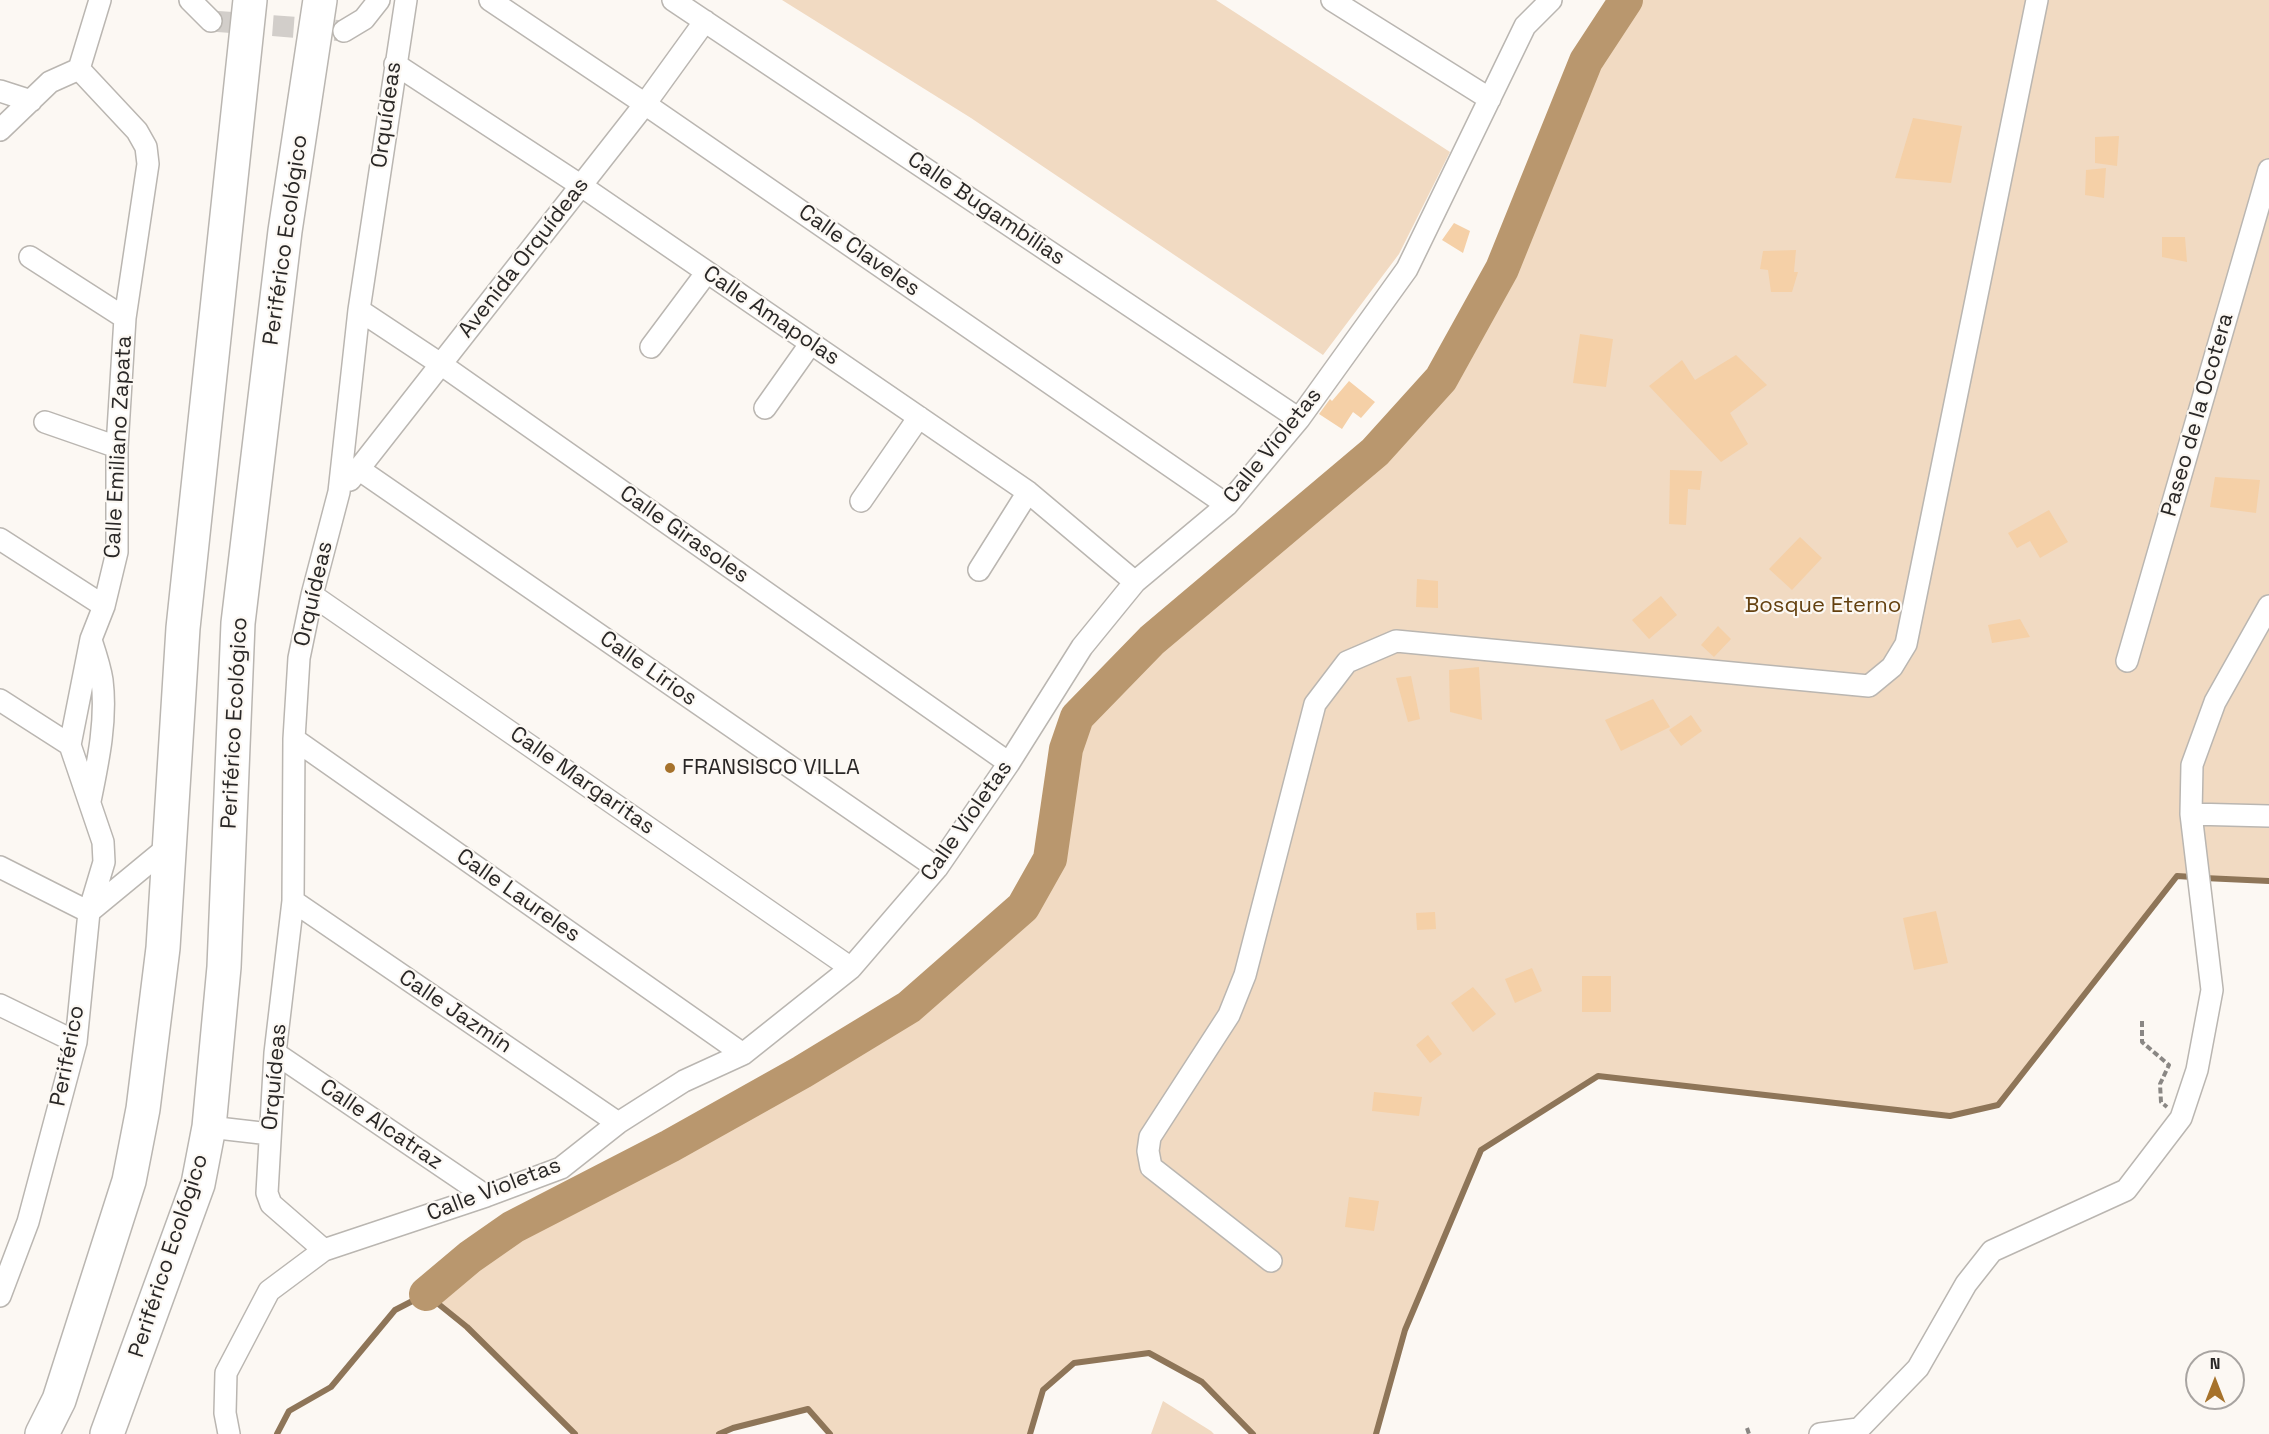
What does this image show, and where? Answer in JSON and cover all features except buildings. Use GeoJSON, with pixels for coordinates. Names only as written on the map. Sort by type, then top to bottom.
{"type":"FeatureCollection","features":[{"type":"Feature","properties":{"kind":"highway"},"geometry":{"type":"LineString","coordinates":[[42,1434],[59,1400],[129,1181],[144,1109],[163,948],[183,628],[250,0]]}},
{"type":"Feature","properties":{"kind":"highway","name":"Periférico Ecológico"},"geometry":{"type":"LineString","coordinates":[[110,1429],[198,1184],[209,1127],[224,967],[238,623],[285,231],[320,0]]}},
{"type":"Feature","properties":{"kind":"street"},"geometry":{"type":"LineString","coordinates":[[0,130],[50,82],[79,69],[100,0]]}},
{"type":"Feature","properties":{"kind":"street"},"geometry":{"type":"LineString","coordinates":[[190,0],[211,21]]}},
{"type":"Feature","properties":{"kind":"street"},"geometry":{"type":"LineString","coordinates":[[344,31],[364,19],[379,0]]}},
{"type":"Feature","properties":{"kind":"street","name":"Orquídeas"},"geometry":{"type":"LineString","coordinates":[[324,1250],[271,1204],[267,1193],[275,1053],[293,901],[294,739],[299,658],[312,595],[339,492],[359,310],[406,0]]}},
{"type":"Feature","properties":{"kind":"street","name":"Calle Claveles"},"geometry":{"type":"LineString","coordinates":[[490,0],[645,104],[1227,505]]}},
{"type":"Feature","properties":{"kind":"street","name":"Calle Bugambilias"},"geometry":{"type":"LineString","coordinates":[[673,0],[1299,419]]}},
{"type":"Feature","properties":{"kind":"street"},"geometry":{"type":"LineString","coordinates":[[1332,0],[1490,99]]}},
{"type":"Feature","properties":{"kind":"street","name":"Calle Violetas"},"geometry":{"type":"LineString","coordinates":[[229,1434],[225,1413],[226,1373],[269,1291],[324,1250],[486,1196],[561,1168],[618,1123],[684,1081],[743,1054],[851,968],[937,868],[1009,763],[1082,647],[1136,582],[1227,505],[1299,419],[1407,269],[1525,26],[1551,0]]}},
{"type":"Feature","properties":{"kind":"street"},"geometry":{"type":"LineString","coordinates":[[1271,1261],[1151,1167],[1148,1151],[1150,1137],[1229,1015],[1245,975],[1315,704],[1347,662],[1396,641],[1869,686],[1892,667],[1906,644],[2037,0]]}},
{"type":"Feature","properties":{"kind":"street","name":"Avenida Orquídeas"},"geometry":{"type":"LineString","coordinates":[[339,492],[360,470],[645,104],[705,21]]}},
{"type":"Feature","properties":{"kind":"street","name":"Calle Amapolas"},"geometry":{"type":"LineString","coordinates":[[395,64],[580,185],[1028,492],[1136,582]]}},
{"type":"Feature","properties":{"kind":"street","name":"Calle Emiliano Zapata"},"geometry":{"type":"LineString","coordinates":[[70,745],[91,639],[104,606],[117,552],[117,447],[125,318],[148,164],[146,147],[137,131],[79,69]]}},
{"type":"Feature","properties":{"kind":"street"},"geometry":{"type":"LineString","coordinates":[[0,91],[31,101]]}},
{"type":"Feature","properties":{"kind":"street","name":"Paseo de la Ocotera"},"geometry":{"type":"LineString","coordinates":[[2127,661],[2269,170]]}},
{"type":"Feature","properties":{"kind":"street"},"geometry":{"type":"LineString","coordinates":[[30,257],[125,318]]}},
{"type":"Feature","properties":{"kind":"street"},"geometry":{"type":"LineString","coordinates":[[651,347],[707,272]]}},
{"type":"Feature","properties":{"kind":"street","name":"Calle Girasoles"},"geometry":{"type":"LineString","coordinates":[[359,310],[442,365],[1009,763]]}},
{"type":"Feature","properties":{"kind":"street"},"geometry":{"type":"LineString","coordinates":[[765,408],[811,343]]}},
{"type":"Feature","properties":{"kind":"street"},"geometry":{"type":"LineString","coordinates":[[861,501],[919,417]]}},
{"type":"Feature","properties":{"kind":"street"},"geometry":{"type":"LineString","coordinates":[[45,422],[117,447]]}},
{"type":"Feature","properties":{"kind":"street","name":"Calle Lirios"},"geometry":{"type":"LineString","coordinates":[[360,470],[937,868]]}},
{"type":"Feature","properties":{"kind":"street"},"geometry":{"type":"LineString","coordinates":[[979,570],[1028,492]]}},
{"type":"Feature","properties":{"kind":"street"},"geometry":{"type":"LineString","coordinates":[[0,539],[104,606]]}},
{"type":"Feature","properties":{"kind":"street","name":"Calle Margaritas"},"geometry":{"type":"LineString","coordinates":[[312,595],[851,968]]}},
{"type":"Feature","properties":{"kind":"street"},"geometry":{"type":"LineString","coordinates":[[1820,1434],[1856,1431],[1918,1368],[1966,1284],[1992,1251],[2126,1190],[2181,1118],[2197,1070],[2211,990],[2191,814],[2192,765],[2215,702],[2268,610]]}},
{"type":"Feature","properties":{"kind":"street"},"geometry":{"type":"LineString","coordinates":[[90,802],[98,762],[104,698],[102,676],[91,639]]}},
{"type":"Feature","properties":{"kind":"street"},"geometry":{"type":"LineString","coordinates":[[0,700],[70,745],[102,842],[104,862],[89,912]]}},
{"type":"Feature","properties":{"kind":"street","name":"Calle Laureles"},"geometry":{"type":"LineString","coordinates":[[294,739],[743,1054]]}},
{"type":"Feature","properties":{"kind":"street"},"geometry":{"type":"LineString","coordinates":[[2191,814],[2269,816]]}},
{"type":"Feature","properties":{"kind":"street"},"geometry":{"type":"LineString","coordinates":[[89,912],[169,846]]}},
{"type":"Feature","properties":{"kind":"street"},"geometry":{"type":"LineString","coordinates":[[0,867],[89,912]]}},
{"type":"Feature","properties":{"kind":"street","name":"Calle Jazmín"},"geometry":{"type":"LineString","coordinates":[[293,901],[618,1123]]}},
{"type":"Feature","properties":{"kind":"street","name":"Periférico"},"geometry":{"type":"LineString","coordinates":[[0,1296],[28,1222],[76,1042],[89,912]]}},
{"type":"Feature","properties":{"kind":"street"},"geometry":{"type":"LineString","coordinates":[[0,1005],[76,1042]]}},
{"type":"Feature","properties":{"kind":"street","name":"Calle Alcatraz"},"geometry":{"type":"LineString","coordinates":[[275,1053],[486,1196]]}},
{"type":"Feature","properties":{"kind":"street"},"geometry":{"type":"LineString","coordinates":[[209,1127],[270,1134]]}},
{"type":"Feature","properties":{"kind":"path"},"geometry":{"type":"LineString","coordinates":[[2142,1021],[2142,1042],[2169,1065],[2160,1084],[2161,1102],[2181,1118]]}},
{"type":"Feature","properties":{"kind":"path"},"geometry":{"type":"LineString","coordinates":[[1746,1428],[1749,1434]]}},
{"type":"Feature","properties":{"kind":"green space"},"geometry":{"type":"Polygon","coordinates":[[[782,0],[1216,0],[1450,152],[1399,254],[1323,355],[971,118],[782,0]]]}},
{"type":"Feature","properties":{"kind":"green space","name":"Bosque Eterno"},"geometry":{"type":"Polygon","coordinates":[[[1626,0],[2269,0],[2269,881],[2177,876],[1998,1105],[1950,1116],[1598,1076],[1481,1151],[1405,1330],[1376,1434],[1253,1434],[1202,1382],[1149,1353],[1074,1363],[1043,1390],[1030,1434],[830,1434],[807,1409],[733,1428],[719,1434],[575,1434],[545,1403],[426,1294],[470,1257],[513,1227],[670,1146],[802,1072],[909,1007],[1023,907],[1050,859],[1066,749],[1077,717],[1152,640],[1375,452],[1441,379],[1502,269],[1586,61],[1626,0]]]}},
{"type":"Feature","properties":{"kind":"green space"},"geometry":{"type":"Polygon","coordinates":[[[1163,1401],[1211,1431],[1214,1434],[1151,1434],[1163,1401]]]}},
{"type":"Feature","properties":{"kind":"waterway"},"geometry":{"type":"LineString","coordinates":[[426,1294],[470,1257],[513,1227],[670,1146],[802,1072],[909,1007],[1023,907],[1050,859],[1066,749],[1077,717],[1152,640],[1375,452],[1441,379],[1502,269],[1586,61],[1626,0]]}},
{"type":"Feature","properties":{"kind":"waterway"},"geometry":{"type":"LineString","coordinates":[[1376,1434],[1405,1330],[1481,1150],[1598,1076],[1950,1116],[1998,1105],[2177,876],[2193,877]]}},
{"type":"Feature","properties":{"kind":"waterway"},"geometry":{"type":"LineString","coordinates":[[2204,878],[2269,881]]}},
{"type":"Feature","properties":{"kind":"waterway"},"geometry":{"type":"LineString","coordinates":[[277,1434],[289,1411],[331,1387],[395,1310],[426,1294],[467,1327],[575,1434]]}},
{"type":"Feature","properties":{"kind":"waterway"},"geometry":{"type":"LineString","coordinates":[[1030,1434],[1043,1390],[1074,1363],[1149,1353],[1202,1382],[1253,1434]]}},
{"type":"Feature","properties":{"kind":"waterway"},"geometry":{"type":"LineString","coordinates":[[719,1434],[733,1428],[808,1409],[830,1434]]}},
{"type":"Feature","properties":{"kind":"tunnel"},"geometry":{"type":"LineString","coordinates":[[211,21],[344,31]]}},
{"type":"Feature","properties":{"kind":"place","name":"FRANSISCO VILLA"},"geometry":{"type":"Point","coordinates":[670,768]}}]}
